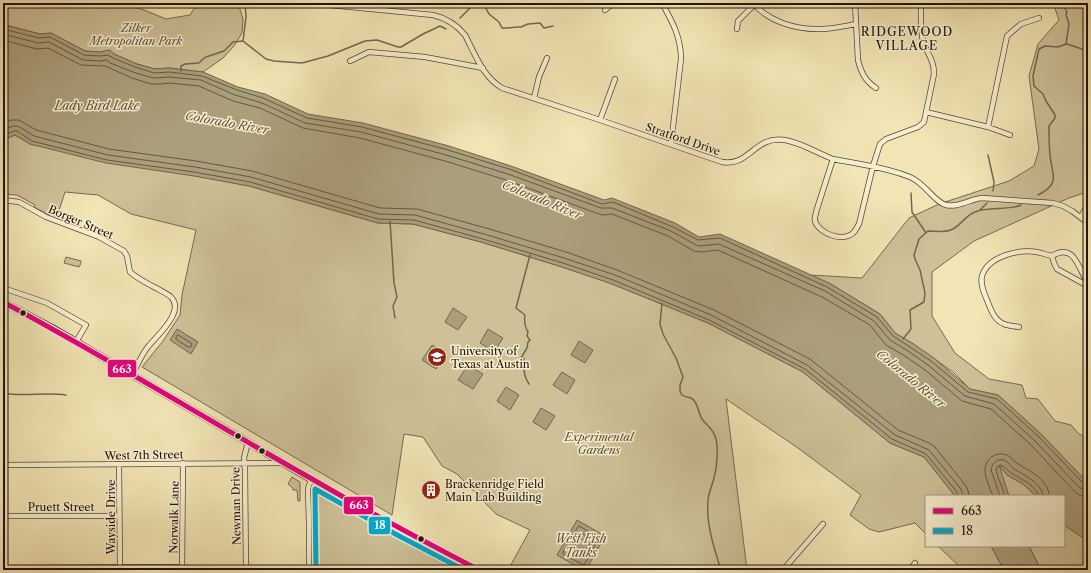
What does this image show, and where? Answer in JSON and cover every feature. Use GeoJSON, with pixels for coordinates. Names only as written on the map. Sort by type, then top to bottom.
{"type":"FeatureCollection","features":[{"type":"Feature","properties":{"kind":"main road"},"geometry":{"type":"LineString","coordinates":[[3,302],[76,342],[311,479]]}},
{"type":"Feature","properties":{"kind":"street","name":"Stratford Drive"},"geometry":{"type":"LineString","coordinates":[[309,3],[432,15],[444,19],[456,26],[465,36],[486,74],[502,88],[722,162],[733,163],[766,141],[773,139],[787,140],[833,158],[873,166],[911,178],[927,189],[936,199],[947,205],[953,206],[976,198],[1044,202],[1063,206],[1088,223]]}},
{"type":"Feature","properties":{"kind":"street"},"geometry":{"type":"LineString","coordinates":[[605,10],[612,4],[616,3]]}},
{"type":"Feature","properties":{"kind":"street"},"geometry":{"type":"LineString","coordinates":[[662,3],[674,26],[681,48],[671,144]]}},
{"type":"Feature","properties":{"kind":"street"},"geometry":{"type":"LineString","coordinates":[[855,3],[858,60],[866,81],[876,88]]}},
{"type":"Feature","properties":{"kind":"street"},"geometry":{"type":"LineString","coordinates":[[833,158],[816,212],[815,220],[818,226],[828,235],[840,237],[849,236],[854,232],[859,224],[880,144],[886,139],[918,127],[924,122],[934,68],[921,32],[921,3]]}},
{"type":"Feature","properties":{"kind":"street"},"geometry":{"type":"LineString","coordinates":[[737,29],[738,21],[754,4],[769,17],[788,25],[804,29],[822,29],[856,24]]}},
{"type":"Feature","properties":{"kind":"street"},"geometry":{"type":"LineString","coordinates":[[988,127],[1007,36],[1021,24],[1039,18]]}},
{"type":"Feature","properties":{"kind":"street"},"geometry":{"type":"LineString","coordinates":[[350,61],[369,52],[425,57],[482,68]]}},
{"type":"Feature","properties":{"kind":"street"},"geometry":{"type":"LineString","coordinates":[[534,98],[539,77],[547,58]]}},
{"type":"Feature","properties":{"kind":"street"},"geometry":{"type":"LineString","coordinates":[[600,120],[615,79]]}},
{"type":"Feature","properties":{"kind":"street"},"geometry":{"type":"LineString","coordinates":[[926,112],[988,127],[1010,135]]}},
{"type":"Feature","properties":{"kind":"street","name":"Borger Street"},"geometry":{"type":"LineString","coordinates":[[3,200],[19,202],[46,218],[96,236],[124,251],[128,256],[130,272],[137,278],[168,294],[173,299],[176,306],[174,313],[162,332],[147,348],[132,375]]}},
{"type":"Feature","properties":{"kind":"street"},"geometry":{"type":"LineString","coordinates":[[1081,217],[1088,203]]}},
{"type":"Feature","properties":{"kind":"street"},"geometry":{"type":"LineString","coordinates":[[1019,327],[1004,324],[993,316],[983,291],[982,277],[987,267],[996,260],[1007,254],[1022,252],[1036,252],[1052,256],[1057,253],[1064,252],[1071,254],[1075,258],[1088,285]]}},
{"type":"Feature","properties":{"kind":"street"},"geometry":{"type":"LineString","coordinates":[[1052,256],[1057,269],[1088,285]]}},
{"type":"Feature","properties":{"kind":"street"},"geometry":{"type":"LineString","coordinates":[[3,288],[47,303],[86,325],[76,342]]}},
{"type":"Feature","properties":{"kind":"street","name":"Newman Drive"},"geometry":{"type":"LineString","coordinates":[[246,570],[244,458],[248,442]]}},
{"type":"Feature","properties":{"kind":"street","name":"Norwalk Lane"},"geometry":{"type":"LineString","coordinates":[[182,568],[183,463]]}},
{"type":"Feature","properties":{"kind":"street","name":"West 7th Street"},"geometry":{"type":"LineString","coordinates":[[3,465],[285,463]]}},
{"type":"Feature","properties":{"kind":"street","name":"Wayside Drive"},"geometry":{"type":"LineString","coordinates":[[120,464],[120,568]]}},
{"type":"Feature","properties":{"kind":"street"},"geometry":{"type":"LineString","coordinates":[[309,570],[308,489],[311,479],[402,530],[479,570]]}},
{"type":"Feature","properties":{"kind":"street","name":"Pruett Street"},"geometry":{"type":"LineString","coordinates":[[3,516],[120,516]]}},
{"type":"Feature","properties":{"kind":"street"},"geometry":{"type":"LineString","coordinates":[[784,570],[823,524]]}},
{"type":"Feature","properties":{"kind":"street"},"geometry":{"type":"LineString","coordinates":[[910,570],[915,563]]}},
{"type":"Feature","properties":{"kind":"street"},"geometry":{"type":"LineString","coordinates":[[3,568],[182,568]]}},
{"type":"Feature","properties":{"kind":"green space","name":"Zilker Metropolitan Park"},"geometry":{"type":"Polygon","coordinates":[[[3,3],[120,3],[144,10],[166,19],[190,15],[195,7],[195,3],[238,3],[243,19],[242,33],[234,46],[223,58],[203,72],[169,68],[155,69],[137,64],[114,54],[110,50],[100,52],[85,51],[51,33],[40,34],[6,25],[3,26],[3,3]]]}},
{"type":"Feature","properties":{"kind":"green space"},"geometry":{"type":"Polygon","coordinates":[[[1053,3],[1077,3],[1088,13],[1088,193],[1069,198],[974,241],[932,272],[932,316],[955,353],[989,379],[1022,385],[1026,398],[1038,399],[1055,421],[1071,425],[1078,433],[1088,440],[1088,483],[1040,433],[998,395],[970,389],[953,372],[895,333],[880,314],[829,283],[810,275],[862,278],[909,218],[939,204],[1009,181],[1034,166],[1039,149],[1029,76],[1038,44],[1059,20],[1053,3]]]}},
{"type":"Feature","properties":{"kind":"green space","name":"University of Texas at Austin"},"geometry":{"type":"Polygon","coordinates":[[[15,135],[30,144],[249,186],[378,223],[413,224],[481,242],[610,283],[708,323],[803,372],[890,443],[924,457],[954,495],[925,495],[925,533],[915,523],[879,532],[869,529],[850,515],[861,495],[798,448],[726,399],[747,570],[508,570],[530,530],[496,514],[457,474],[442,466],[423,437],[404,434],[392,515],[142,367],[163,341],[180,315],[182,295],[196,230],[131,214],[98,195],[65,192],[57,217],[51,213],[49,215],[34,207],[35,205],[17,195],[3,194],[3,140],[15,135]]]}},
{"type":"Feature","properties":{"kind":"green space"},"geometry":{"type":"Polygon","coordinates":[[[66,257],[81,261],[79,267],[64,263],[66,257]]]}},
{"type":"Feature","properties":{"kind":"green space"},"geometry":{"type":"Polygon","coordinates":[[[998,465],[1007,475],[1023,484],[1035,495],[1009,495],[998,465]]]}},
{"type":"Feature","properties":{"kind":"green space"},"geometry":{"type":"Polygon","coordinates":[[[292,477],[300,482],[300,501],[298,501],[297,490],[293,490],[293,488],[288,484],[292,477]]]}},
{"type":"Feature","properties":{"kind":"green space"},"geometry":{"type":"Polygon","coordinates":[[[316,490],[418,550],[456,570],[314,570],[316,490]]]}},
{"type":"Feature","properties":{"kind":"green space"},"geometry":{"type":"Polygon","coordinates":[[[1065,526],[1088,541],[1088,570],[1041,570],[1030,547],[1065,547],[1065,526]]]}},
{"type":"Feature","properties":{"kind":"green space"},"geometry":{"type":"Polygon","coordinates":[[[939,547],[992,547],[1004,570],[963,570],[939,547]]]}},
{"type":"Feature","properties":{"kind":"water","name":"Lady Bird Lake"},"geometry":{"type":"Polygon","coordinates":[[[5,25],[40,34],[51,33],[85,51],[100,52],[110,50],[114,54],[137,64],[155,69],[169,68],[203,72],[238,87],[265,94],[308,114],[363,123],[449,146],[511,166],[604,200],[612,198],[675,223],[699,237],[720,234],[829,283],[880,314],[895,333],[934,358],[970,389],[998,395],[1040,433],[1088,483],[1088,541],[1065,526],[1065,495],[1035,495],[1023,484],[1007,475],[999,465],[1009,495],[954,495],[924,457],[890,443],[803,372],[708,323],[612,284],[481,242],[413,224],[378,223],[249,186],[106,163],[30,144],[15,135],[3,140],[3,26],[5,25]]]}},
{"type":"Feature","properties":{"kind":"water"},"geometry":{"type":"Polygon","coordinates":[[[453,308],[467,317],[458,330],[445,322],[453,308]]]}},
{"type":"Feature","properties":{"kind":"water"},"geometry":{"type":"Polygon","coordinates":[[[177,329],[198,342],[191,354],[170,340],[177,329]]]}},
{"type":"Feature","properties":{"kind":"water"},"geometry":{"type":"Polygon","coordinates":[[[488,329],[503,338],[494,352],[480,343],[488,329]]]}},
{"type":"Feature","properties":{"kind":"water"},"geometry":{"type":"Polygon","coordinates":[[[579,341],[593,350],[585,363],[571,355],[579,341]]]}},
{"type":"Feature","properties":{"kind":"water"},"geometry":{"type":"Polygon","coordinates":[[[432,345],[446,354],[436,369],[422,360],[432,345]]]}},
{"type":"Feature","properties":{"kind":"water"},"geometry":{"type":"Polygon","coordinates":[[[468,365],[483,374],[473,389],[458,380],[468,365]]]}},
{"type":"Feature","properties":{"kind":"water"},"geometry":{"type":"Polygon","coordinates":[[[562,372],[575,380],[567,394],[553,385],[562,372]]]}},
{"type":"Feature","properties":{"kind":"water"},"geometry":{"type":"Polygon","coordinates":[[[506,387],[519,395],[510,410],[497,401],[506,387]]]}},
{"type":"Feature","properties":{"kind":"water"},"geometry":{"type":"Polygon","coordinates":[[[541,408],[555,416],[546,430],[533,422],[541,408]]]}},
{"type":"Feature","properties":{"kind":"water","name":"West Fish Tanks"},"geometry":{"type":"Polygon","coordinates":[[[577,520],[605,536],[586,570],[583,570],[557,555],[577,520]]]}},
{"type":"Feature","properties":{"kind":"water"},"geometry":{"type":"Polygon","coordinates":[[[992,547],[1030,547],[1041,570],[1004,570],[992,547]]]}},
{"type":"Feature","properties":{"kind":"waterway"},"geometry":{"type":"LineString","coordinates":[[243,41],[246,17],[245,3]]}},
{"type":"Feature","properties":{"kind":"waterway"},"geometry":{"type":"LineString","coordinates":[[460,18],[475,3]]}},
{"type":"Feature","properties":{"kind":"waterway"},"geometry":{"type":"LineString","coordinates":[[483,3],[489,14],[499,22],[502,28],[521,27],[528,24],[540,23],[544,28],[553,26]]}},
{"type":"Feature","properties":{"kind":"waterway"},"geometry":{"type":"LineString","coordinates":[[1038,195],[1050,187],[1052,183],[1053,174],[1049,126],[1055,118],[1055,115],[1043,94],[1034,86],[1033,76],[1039,49],[1045,46],[1058,47],[1066,44],[1069,24],[1066,15],[1067,12],[1062,3]]}},
{"type":"Feature","properties":{"kind":"waterway"},"geometry":{"type":"LineString","coordinates":[[181,71],[181,66],[185,64],[199,63],[206,57],[224,51],[233,42],[243,41],[266,59],[302,63],[328,56],[365,41],[377,40],[401,47],[440,26],[446,29]]}},
{"type":"Feature","properties":{"kind":"waterway"},"geometry":{"type":"LineString","coordinates":[[1067,44],[1088,51]]}},
{"type":"Feature","properties":{"kind":"waterway"},"geometry":{"type":"LineString","coordinates":[[988,155],[994,182],[993,191]]}},
{"type":"Feature","properties":{"kind":"waterway"},"geometry":{"type":"LineString","coordinates":[[911,193],[912,212],[926,233]]}},
{"type":"Feature","properties":{"kind":"waterway"},"geometry":{"type":"LineString","coordinates":[[980,210],[987,203]]}},
{"type":"Feature","properties":{"kind":"waterway"},"geometry":{"type":"LineString","coordinates":[[903,339],[911,329],[910,310],[924,302],[925,293],[920,270],[914,255],[919,239],[928,231],[944,231],[953,229],[969,215],[975,212],[987,209],[1010,208],[1021,205]]}},
{"type":"Feature","properties":{"kind":"waterway"},"geometry":{"type":"LineString","coordinates":[[390,221],[394,283],[397,297],[393,306],[395,318]]}},
{"type":"Feature","properties":{"kind":"waterway"},"geometry":{"type":"LineString","coordinates":[[529,384],[524,372],[524,359],[521,358],[530,340],[527,336],[528,332],[525,324],[525,315],[516,308],[530,255]]}},
{"type":"Feature","properties":{"kind":"waterway"},"geometry":{"type":"LineString","coordinates":[[662,303],[660,324],[663,334],[676,358],[683,377],[680,385],[680,391],[682,395],[691,398],[697,404],[702,419],[712,431],[716,440],[717,463],[709,496],[708,518],[711,536],[721,570]]}},
{"type":"Feature","properties":{"kind":"waterway"},"geometry":{"type":"LineString","coordinates":[[3,393],[19,395],[66,395]]}},
{"type":"Feature","properties":{"kind":"transit line","name":"663"},"geometry":{"type":"LineString","coordinates":[[3,302],[81,345],[353,503],[479,570]]}},
{"type":"Feature","properties":{"kind":"transit line","name":"18"},"geometry":{"type":"LineString","coordinates":[[316,570],[315,489],[464,570]]}},
{"type":"Feature","properties":{"kind":"place","name":"University of Texas at Austin"},"geometry":{"type":"Point","coordinates":[437,357]}},
{"type":"Feature","properties":{"kind":"place","name":"Brackenridge Field Main Lab Building"},"geometry":{"type":"Point","coordinates":[431,490]}},
{"type":"Feature","properties":{"kind":"district","name":"RIDGEWOOD VILLAGE"},"geometry":{"type":"Point","coordinates":[907,39]}},
{"type":"Feature","properties":{"kind":"water label","name":"Colorado River"},"geometry":{"type":"Point","coordinates":[227,123]}},
{"type":"Feature","properties":{"kind":"water label","name":"Colorado River"},"geometry":{"type":"Point","coordinates":[542,200]}},
{"type":"Feature","properties":{"kind":"water label","name":"Colorado River"},"geometry":{"type":"Point","coordinates":[911,379]}},
{"type":"Feature","properties":{"kind":"park label","name":"Experimental Gardens"},"geometry":{"type":"Point","coordinates":[599,443]}}]}
